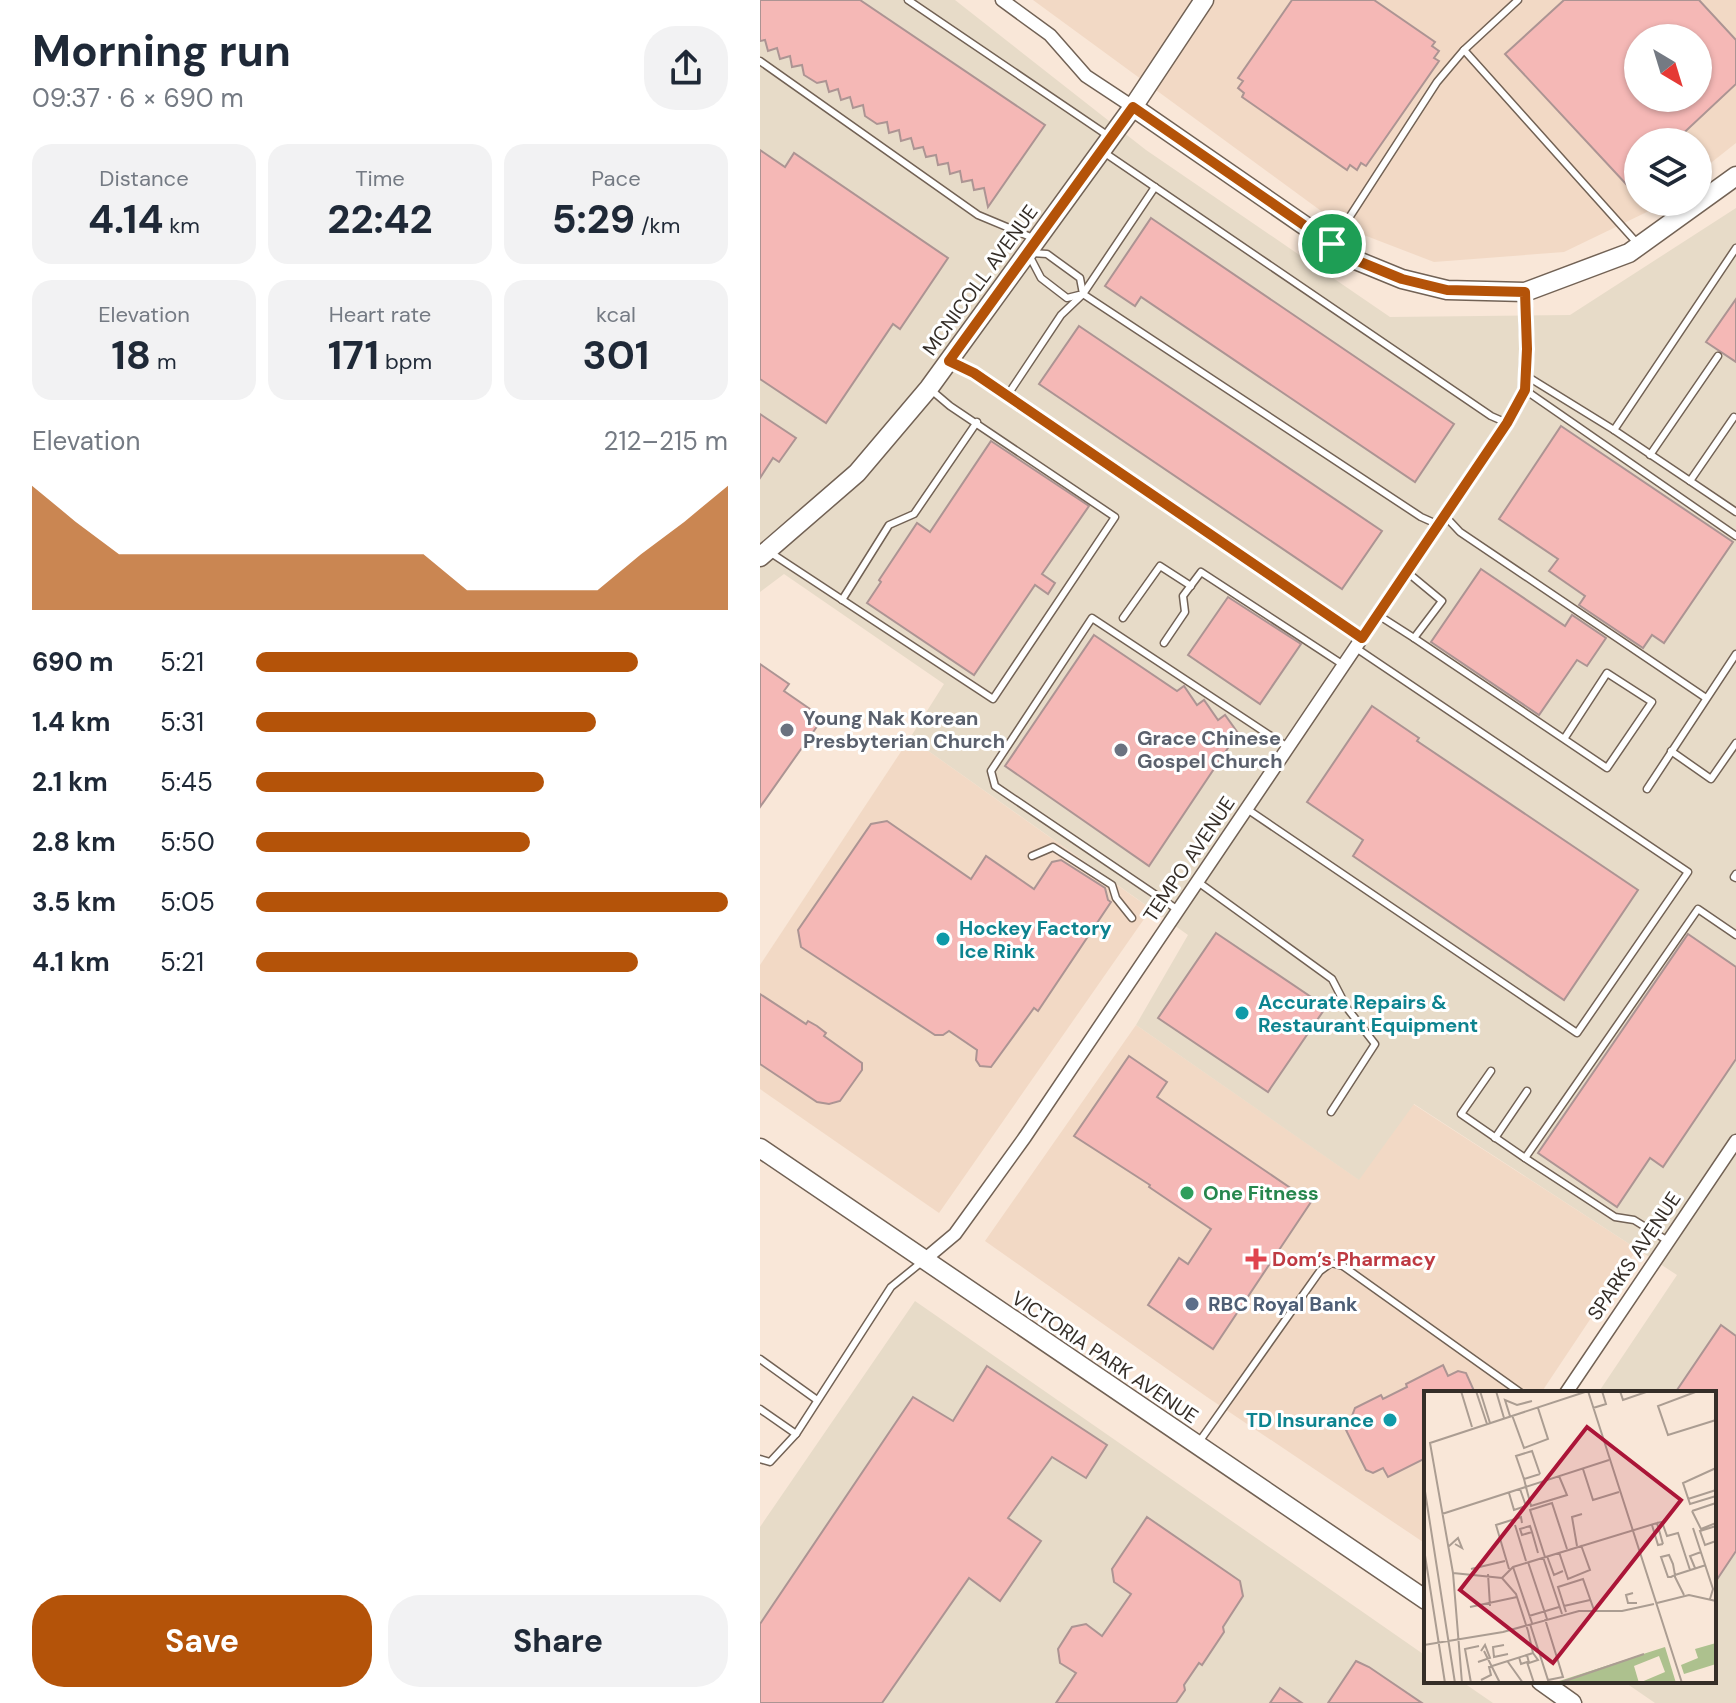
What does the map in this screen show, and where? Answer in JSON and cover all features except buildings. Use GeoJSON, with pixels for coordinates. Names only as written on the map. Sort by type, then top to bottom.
{"type":"FeatureCollection","features":[{"type":"Feature","properties":{"kind":"street"},"geometry":{"type":"LineString","coordinates":[[1002,0],[1050,35],[1086,76],[1353,259],[1402,279],[1447,290],[1525,292],[1629,253],[1736,176]]}},
{"type":"Feature","properties":{"kind":"street","name":"MCNICOLL AVENUE"},"geometry":{"type":"LineString","coordinates":[[764,554],[857,473],[929,388],[1133,107],[1204,0]]}},
{"type":"Feature","properties":{"kind":"street","name":"TEMPO AVENUE"},"geometry":{"type":"LineString","coordinates":[[924,1260],[955,1234],[1003,1168],[1507,423],[1525,390],[1525,292]]}},
{"type":"Feature","properties":{"kind":"street","name":"SPARKS AVENUE"},"geometry":{"type":"LineString","coordinates":[[1567,1391],[1736,1141]]}},
{"type":"Feature","properties":{"kind":"street","name":"VICTORIA PARK AVENUE"},"geometry":{"type":"LineString","coordinates":[[760,1148],[1424,1599]]}},
{"type":"Feature","properties":{"kind":"street"},"geometry":{"type":"LineString","coordinates":[[1544,1683],[1572,1703]]}},
{"type":"Feature","properties":{"kind":"lane"},"geometry":{"type":"LineString","coordinates":[[908,0],[1106,144],[1155,187],[1491,416],[1507,423]]}},
{"type":"Feature","properties":{"kind":"lane"},"geometry":{"type":"LineString","coordinates":[[1332,244],[1437,82],[1464,50],[1518,0]]}},
{"type":"Feature","properties":{"kind":"lane"},"geometry":{"type":"LineString","coordinates":[[1464,50],[1639,246]]}},
{"type":"Feature","properties":{"kind":"lane"},"geometry":{"type":"LineString","coordinates":[[760,61],[978,215],[1047,254],[1080,278],[1083,294],[1421,517],[1442,521],[1460,532],[1706,698]]}},
{"type":"Feature","properties":{"kind":"lane"},"geometry":{"type":"LineString","coordinates":[[1007,396],[1061,315],[1083,294],[1155,187]]}},
{"type":"Feature","properties":{"kind":"lane"},"geometry":{"type":"LineString","coordinates":[[1032,246],[1041,278],[1067,298],[1083,294]]}},
{"type":"Feature","properties":{"kind":"lane"},"geometry":{"type":"LineString","coordinates":[[1614,430],[1736,248]]}},
{"type":"Feature","properties":{"kind":"lane"},"geometry":{"type":"LineString","coordinates":[[1650,455],[1718,356]]}},
{"type":"Feature","properties":{"kind":"lane"},"geometry":{"type":"LineString","coordinates":[[949,361],[974,373],[1688,872],[1577,1033],[1247,809]]}},
{"type":"Feature","properties":{"kind":"lane"},"geometry":{"type":"LineString","coordinates":[[1525,375],[1736,512]]}},
{"type":"Feature","properties":{"kind":"lane"},"geometry":{"type":"LineString","coordinates":[[764,554],[842,600],[993,699],[1115,517],[950,406],[929,388]]}},
{"type":"Feature","properties":{"kind":"lane"},"geometry":{"type":"LineString","coordinates":[[1525,390],[1736,536]]}},
{"type":"Feature","properties":{"kind":"lane"},"geometry":{"type":"LineString","coordinates":[[1690,481],[1734,417]]}},
{"type":"Feature","properties":{"kind":"lane"},"geometry":{"type":"LineString","coordinates":[[842,600],[889,525],[914,514],[977,422]]}},
{"type":"Feature","properties":{"kind":"lane"},"geometry":{"type":"LineString","coordinates":[[1123,618],[1160,566],[1191,586]]}},
{"type":"Feature","properties":{"kind":"lane"},"geometry":{"type":"LineString","coordinates":[[1164,643],[1185,612],[1183,596],[1201,572],[1345,666]]}},
{"type":"Feature","properties":{"kind":"lane"},"geometry":{"type":"LineString","coordinates":[[1407,572],[1442,601],[1414,638]]}},
{"type":"Feature","properties":{"kind":"lane"},"geometry":{"type":"LineString","coordinates":[[1378,615],[1607,768],[1652,702],[1607,673],[1564,739]]}},
{"type":"Feature","properties":{"kind":"lane"},"geometry":{"type":"LineString","coordinates":[[1179,910],[995,786],[991,771],[1092,618],[1289,748]]}},
{"type":"Feature","properties":{"kind":"lane"},"geometry":{"type":"LineString","coordinates":[[1647,789],[1736,656]]}},
{"type":"Feature","properties":{"kind":"lane"},"geometry":{"type":"LineString","coordinates":[[1671,751],[1711,779],[1736,743]]}},
{"type":"Feature","properties":{"kind":"lane"},"geometry":{"type":"LineString","coordinates":[[1032,856],[1053,847],[1062,852],[1112,885],[1116,898],[1132,918]]}},
{"type":"Feature","properties":{"kind":"lane"},"geometry":{"type":"LineString","coordinates":[[1198,882],[1332,979],[1347,1008],[1375,1044],[1331,1112]]}},
{"type":"Feature","properties":{"kind":"lane"},"geometry":{"type":"LineString","coordinates":[[1525,1158],[1698,909],[1736,935]]}},
{"type":"Feature","properties":{"kind":"lane"},"geometry":{"type":"LineString","coordinates":[[1491,1071],[1461,1114],[1615,1217],[1634,1220],[1668,1242]]}},
{"type":"Feature","properties":{"kind":"lane"},"geometry":{"type":"LineString","coordinates":[[1495,1138],[1527,1091]]}},
{"type":"Feature","properties":{"kind":"lane"},"geometry":{"type":"LineString","coordinates":[[760,1459],[770,1462],[796,1434],[891,1287],[924,1260]]}},
{"type":"Feature","properties":{"kind":"lane"},"geometry":{"type":"LineString","coordinates":[[1197,1445],[1320,1271],[1331,1263],[1343,1266],[1518,1391]]}},
{"type":"Feature","properties":{"kind":"lane"},"geometry":{"type":"LineString","coordinates":[[760,1359],[817,1400]]}},
{"type":"Feature","properties":{"kind":"lane"},"geometry":{"type":"LineString","coordinates":[[760,1409],[796,1434]]}},
{"type":"Feature","properties":{"kind":"shaded area"},"geometry":{"type":"Polygon","coordinates":[[[760,0],[955,0],[1146,150],[1390,317],[1570,315],[1736,208],[1736,1703],[1655,1703],[1626,1683],[1716,1683],[1716,1391],[1599,1391],[1677,1275],[1414,1104],[1359,1180],[1136,1025],[1188,935],[910,738],[944,684],[784,574],[760,592],[760,0]]]}},
{"type":"Feature","properties":{"kind":"shaded area"},"geometry":{"type":"Polygon","coordinates":[[[1033,0],[1736,0],[1736,143],[1712,162],[1712,128],[1624,128],[1624,216],[1639,216],[1564,252],[1434,262],[1343,227],[1033,0]]]}},
{"type":"Feature","properties":{"kind":"shaded area"},"geometry":{"type":"Polygon","coordinates":[[[910,738],[1151,909],[939,1213],[760,1089],[760,965],[910,738]]]}},
{"type":"Feature","properties":{"kind":"shaded area"},"geometry":{"type":"Polygon","coordinates":[[[1136,1025],[1358,1179],[1413,1104],[1637,1249],[1542,1391],[1424,1391],[1424,1543],[1207,1397],[985,1241],[1136,1025]]]}},
{"type":"Feature","properties":{"kind":"shaded area"},"geometry":{"type":"Polygon","coordinates":[[[915,1301],[1424,1655],[1424,1683],[1464,1683],[1493,1703],[760,1703],[760,1527],[915,1301]]]}},
{"type":"Feature","properties":{"kind":"place","name":"Young Nak Korean Presbyterian Church"},"geometry":{"type":"Point","coordinates":[787,730]}},
{"type":"Feature","properties":{"kind":"place","name":"Grace Chinese Gospel Church"},"geometry":{"type":"Point","coordinates":[1121,750]}},
{"type":"Feature","properties":{"kind":"place","name":"Hockey Factory Ice Rink"},"geometry":{"type":"Point","coordinates":[943,939]}},
{"type":"Feature","properties":{"kind":"place","name":"Accurate Repairs & Restaurant Equipment"},"geometry":{"type":"Point","coordinates":[1242,1013]}},
{"type":"Feature","properties":{"kind":"place","name":"One Fitness"},"geometry":{"type":"Point","coordinates":[1187,1193]}},
{"type":"Feature","properties":{"kind":"place","name":"Dom’s Pharmacy"},"geometry":{"type":"Point","coordinates":[1256,1259]}},
{"type":"Feature","properties":{"kind":"place","name":"RBC Royal Bank"},"geometry":{"type":"Point","coordinates":[1192,1304]}},
{"type":"Feature","properties":{"kind":"place","name":"TD Insurance"},"geometry":{"type":"Point","coordinates":[1390,1420]}},
{"type":"Feature","properties":{"kind":"route"},"geometry":{"type":"LineString","coordinates":[[1133,107],[1332,244],[1353,259],[1402,279],[1447,290],[1525,292],[1525,390],[1507,423],[1362,638],[974,373],[949,361],[1133,107]]}}]}
